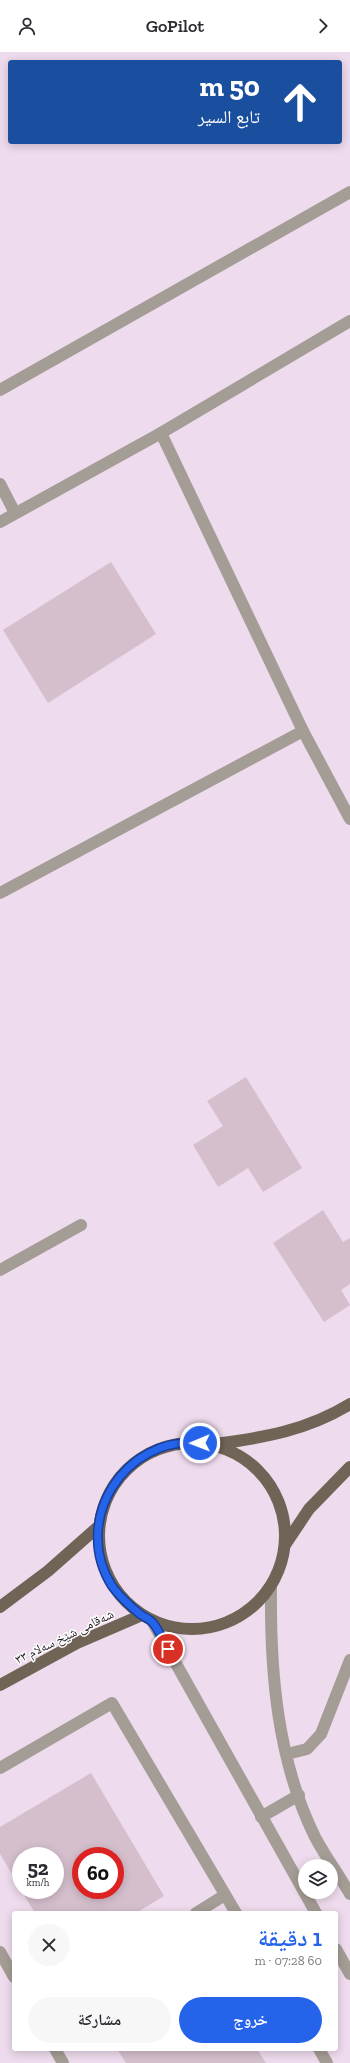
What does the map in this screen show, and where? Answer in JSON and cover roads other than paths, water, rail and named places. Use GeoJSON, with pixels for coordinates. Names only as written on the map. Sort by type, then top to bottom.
{"type":"FeatureCollection","features":[{"type":"Feature","properties":{"kind":"main road","name":"شەقامی شێخ سەلام ٣٣"},"geometry":{"type":"LineString","coordinates":[[211,1444],[232,1452],[252,1464],[267,1481],[278,1500],[282,1515],[285,1545],[280,1567],[271,1587],[256,1604],[245,1613],[218,1627],[196,1630],[174,1628],[147,1618],[126,1602],[109,1580],[103,1567],[99,1547],[99,1526],[103,1504],[114,1484],[128,1467],[146,1454],[167,1446],[189,1442],[211,1444],[256,1439],[300,1428],[328,1417],[350,1404]]}},
{"type":"Feature","properties":{"kind":"main road","name":"شەقامی شێخ سەلام ٣٣"},"geometry":{"type":"LineString","coordinates":[[285,1545],[309,1509],[350,1467]]}},
{"type":"Feature","properties":{"kind":"main road"},"geometry":{"type":"LineString","coordinates":[[0,1607],[48,1571],[99,1526]]}},
{"type":"Feature","properties":{"kind":"main road","name":"شەقامی شێخ سەلام ٣٣"},"geometry":{"type":"LineString","coordinates":[[0,1685],[77,1643],[147,1618]]}},
{"type":"Feature","properties":{"kind":"street"},"geometry":{"type":"LineString","coordinates":[[0,390],[350,192]]}},
{"type":"Feature","properties":{"kind":"street"},"geometry":{"type":"LineString","coordinates":[[0,522],[161,433],[350,321]]}},
{"type":"Feature","properties":{"kind":"street"},"geometry":{"type":"LineString","coordinates":[[161,433],[303,731],[350,819]]}},
{"type":"Feature","properties":{"kind":"street"},"geometry":{"type":"LineString","coordinates":[[0,484],[15,513]]}},
{"type":"Feature","properties":{"kind":"street"},"geometry":{"type":"LineString","coordinates":[[0,893],[303,731]]}},
{"type":"Feature","properties":{"kind":"street"},"geometry":{"type":"LineString","coordinates":[[0,1270],[81,1225]]}},
{"type":"Feature","properties":{"kind":"street"},"geometry":{"type":"LineString","coordinates":[[271,1587],[272,1672],[278,1713],[287,1754],[298,1795],[316,1837],[350,1894]]}},
{"type":"Feature","properties":{"kind":"street"},"geometry":{"type":"LineString","coordinates":[[147,1618],[315,1911]]}},
{"type":"Feature","properties":{"kind":"street"},"geometry":{"type":"LineString","coordinates":[[287,1754],[307,1749],[321,1734],[350,1660]]}},
{"type":"Feature","properties":{"kind":"street"},"geometry":{"type":"LineString","coordinates":[[0,1768],[112,1703],[235,1911]]}},
{"type":"Feature","properties":{"kind":"street"},"geometry":{"type":"LineString","coordinates":[[261,1816],[298,1795]]}},
{"type":"Feature","properties":{"kind":"street"},"geometry":{"type":"LineString","coordinates":[[199,1911],[225,1895]]}},
{"type":"Feature","properties":{"kind":"street"},"geometry":{"type":"LineString","coordinates":[[0,1952],[12,1973]]}},
{"type":"Feature","properties":{"kind":"street"},"geometry":{"type":"LineString","coordinates":[[338,1953],[350,1974]]}},
{"type":"Feature","properties":{"kind":"street"},"geometry":{"type":"LineString","coordinates":[[56,2051],[63,2063]]}},
{"type":"Feature","properties":{"kind":"street"},"geometry":{"type":"LineString","coordinates":[[319,2051],[327,2063]]}}]}
